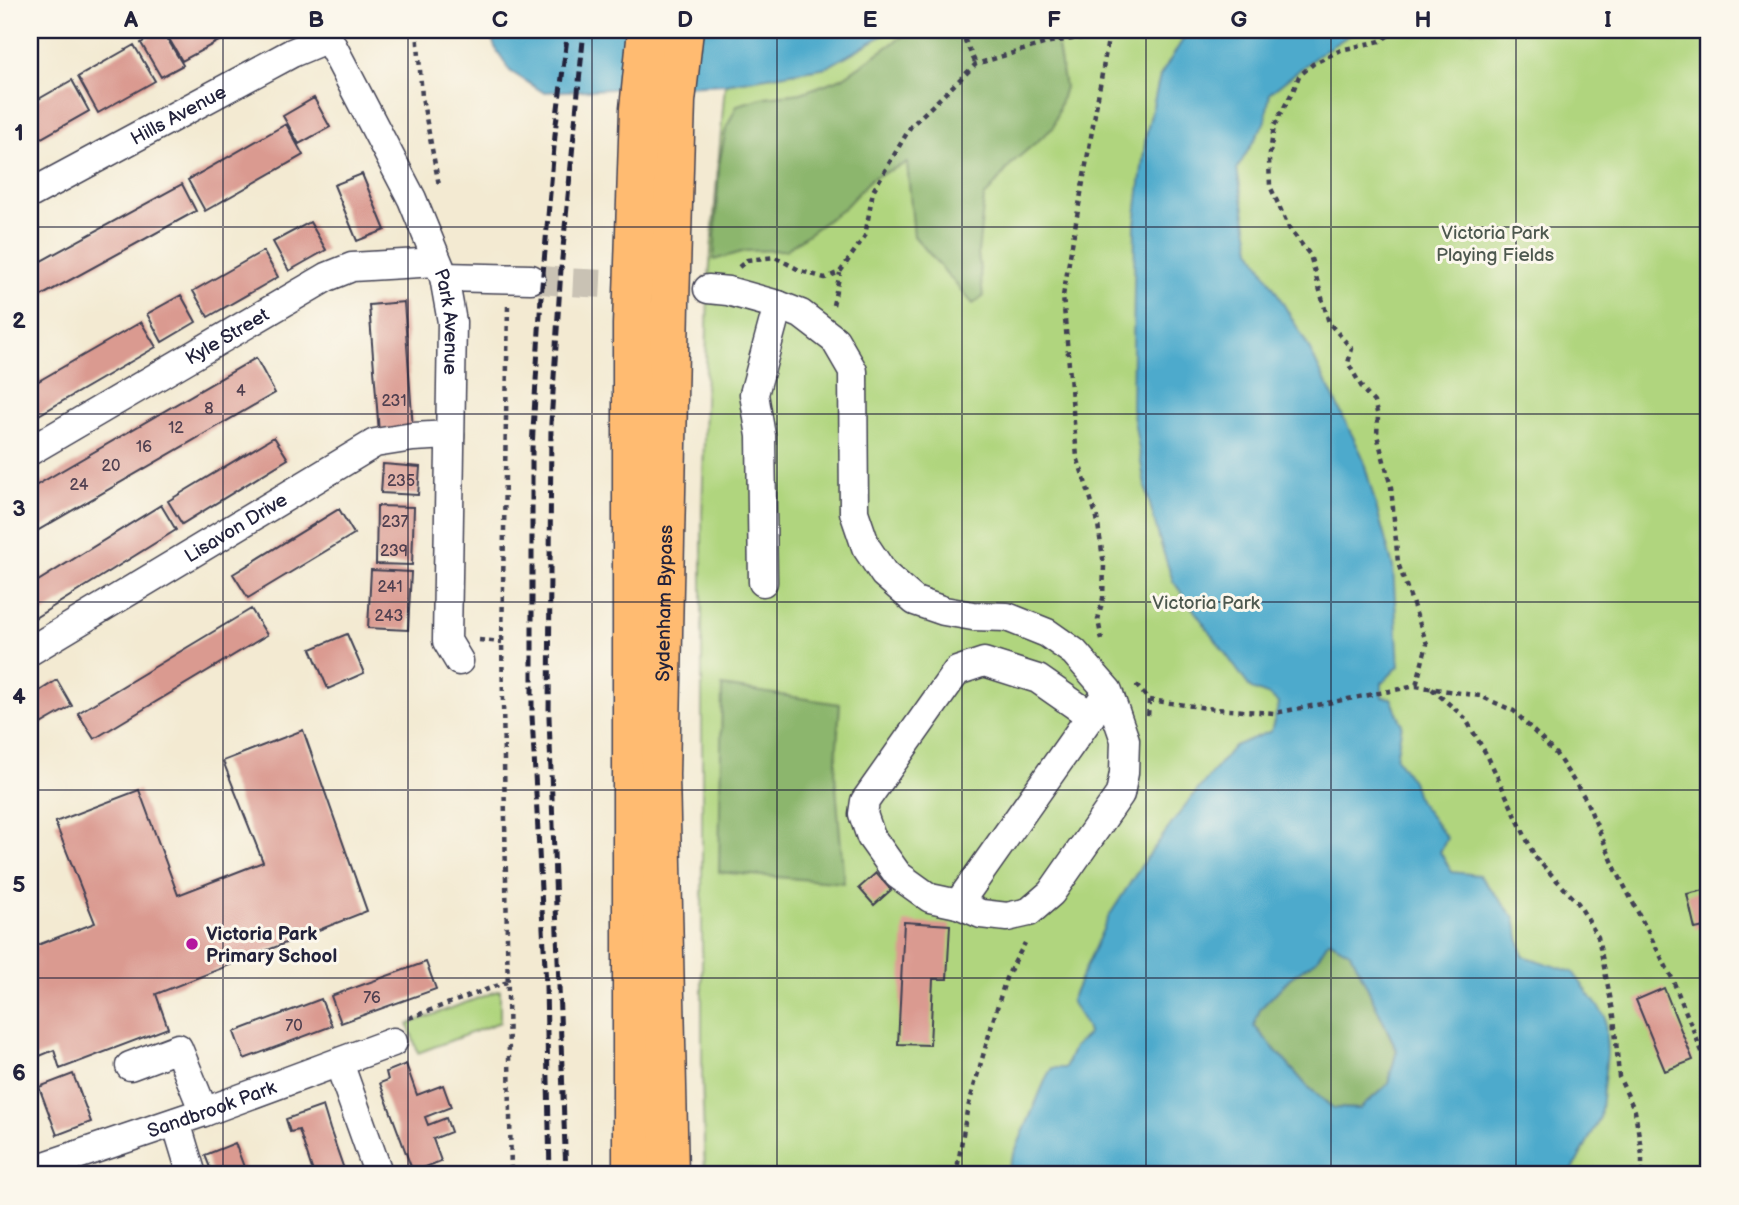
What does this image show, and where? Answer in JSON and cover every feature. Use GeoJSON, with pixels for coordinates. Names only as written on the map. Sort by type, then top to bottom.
{"type":"FeatureCollection","features":[{"type":"Feature","properties":{"kind":"highway","name":"Sydenham Bypass"},"geometry":{"type":"LineString","coordinates":[[632,1175],[632,325],[639,108],[647,30]]}},
{"type":"Feature","properties":{"kind":"highway","name":"Sydenham Bypass"},"geometry":{"type":"LineString","coordinates":[[669,1175],[660,775],[670,304],[677,101],[684,30]]}},
{"type":"Feature","properties":{"kind":"street","name":"Hills Avenue"},"geometry":{"type":"LineString","coordinates":[[30,194],[326,34]]}},
{"type":"Feature","properties":{"kind":"street","name":"Park Avenue"},"geometry":{"type":"LineString","coordinates":[[326,34],[412,199],[441,269],[452,322],[449,646]]}},
{"type":"Feature","properties":{"kind":"street","name":"Kyle Street"},"geometry":{"type":"LineString","coordinates":[[30,451],[327,277],[352,267],[441,269],[520,278]]}},
{"type":"Feature","properties":{"kind":"street"},"geometry":{"type":"LineString","coordinates":[[718,290],[778,305],[801,314],[835,340],[852,371],[854,512],[866,547],[884,574],[915,601],[944,611],[973,616],[1007,617],[1047,633],[1074,652],[1108,691],[1125,740],[1120,794],[1051,893],[1029,912],[1007,917],[981,915],[958,904],[930,898],[898,875],[871,837],[863,814],[865,801],[957,671],[984,662],[1038,679],[1091,716]]}},
{"type":"Feature","properties":{"kind":"street"},"geometry":{"type":"LineString","coordinates":[[763,582],[761,436],[754,394],[778,305]]}},
{"type":"Feature","properties":{"kind":"street","name":"Lisavon Drive"},"geometry":{"type":"LineString","coordinates":[[30,651],[375,443],[450,435]]}},
{"type":"Feature","properties":{"kind":"street"},"geometry":{"type":"LineString","coordinates":[[958,904],[1108,691]]}},
{"type":"Feature","properties":{"kind":"street","name":"Sandbrook Park"},"geometry":{"type":"LineString","coordinates":[[48,1170],[393,1042]]}},
{"type":"Feature","properties":{"kind":"street"},"geometry":{"type":"LineString","coordinates":[[130,1066],[178,1048],[204,1112]]}},
{"type":"Feature","properties":{"kind":"street"},"geometry":{"type":"LineString","coordinates":[[339,1063],[379,1175]]}},
{"type":"Feature","properties":{"kind":"street"},"geometry":{"type":"LineString","coordinates":[[176,1122],[192,1175]]}},
{"type":"Feature","properties":{"kind":"path"},"geometry":{"type":"LineString","coordinates":[[417,30],[422,97],[441,197]]}},
{"type":"Feature","properties":{"kind":"path"},"geometry":{"type":"LineString","coordinates":[[960,30],[976,64]]}},
{"type":"Feature","properties":{"kind":"path"},"geometry":{"type":"LineString","coordinates":[[1397,30],[1380,41],[1332,54],[1299,76],[1274,126],[1269,160],[1270,186],[1289,228],[1310,255],[1329,323],[1352,349],[1348,363],[1364,391],[1374,402],[1378,416],[1377,435],[1391,487],[1398,563],[1427,644],[1416,686]]}},
{"type":"Feature","properties":{"kind":"path"},"geometry":{"type":"LineString","coordinates":[[718,290],[747,260],[775,257],[802,271],[825,278],[840,272],[865,236],[873,191],[911,127],[976,64],[1050,42],[1111,32]]}},
{"type":"Feature","properties":{"kind":"path"},"geometry":{"type":"LineString","coordinates":[[511,1175],[502,642],[520,278]]}},
{"type":"Feature","properties":{"kind":"path"},"geometry":{"type":"LineString","coordinates":[[449,646],[502,642]]}},
{"type":"Feature","properties":{"kind":"path"},"geometry":{"type":"LineString","coordinates":[[1149,700],[1215,709],[1275,713],[1416,686],[1480,696],[1514,711],[1556,754],[1584,798],[1616,870],[1672,978],[1709,1069]]}},
{"type":"Feature","properties":{"kind":"path"},"geometry":{"type":"LineString","coordinates":[[1431,688],[1465,718],[1488,757],[1535,857],[1578,903],[1598,937],[1614,1016],[1619,1077],[1634,1111],[1642,1155],[1642,1175]]}},
{"type":"Feature","properties":{"kind":"path"},"geometry":{"type":"LineString","coordinates":[[393,1042],[408,1019],[507,982]]}},
{"type":"Feature","properties":{"kind":"green space","name":"Victoria Park"},"geometry":{"type":"Polygon","coordinates":[[[892,30],[1709,30],[1709,1175],[705,1175],[702,1076],[702,516],[708,289],[725,84],[827,67],[892,30]]]}},
{"type":"Feature","properties":{"kind":"green space"},"geometry":{"type":"Polygon","coordinates":[[[912,30],[1055,30],[1065,87],[1053,128],[1013,162],[984,198],[978,253],[983,297],[973,304],[914,236],[907,163],[872,178],[844,208],[786,250],[745,251],[714,260],[719,164],[726,129],[737,105],[765,97],[801,93],[842,78],[912,30]]]}},
{"type":"Feature","properties":{"kind":"green space"},"geometry":{"type":"Polygon","coordinates":[[[722,686],[840,704],[835,774],[844,883],[719,872],[722,686]]]}},
{"type":"Feature","properties":{"kind":"green space"},"geometry":{"type":"Polygon","coordinates":[[[1328,940],[1351,952],[1397,1051],[1388,1084],[1360,1109],[1333,1108],[1307,1086],[1254,1026],[1260,1009],[1290,978],[1317,959],[1328,940]]]}},
{"type":"Feature","properties":{"kind":"green space"},"geometry":{"type":"Polygon","coordinates":[[[500,990],[500,1022],[418,1053],[408,1024],[500,990]]]}},
{"type":"Feature","properties":{"kind":"water"},"geometry":{"type":"Polygon","coordinates":[[[489,30],[892,30],[827,67],[725,84],[543,92],[510,71],[495,47],[489,30]]]}},
{"type":"Feature","properties":{"kind":"water"},"geometry":{"type":"Polygon","coordinates":[[[1189,30],[1358,30],[1322,52],[1270,93],[1265,122],[1237,169],[1251,249],[1307,344],[1362,455],[1393,567],[1399,666],[1382,683],[1382,697],[1391,698],[1402,724],[1396,758],[1412,781],[1418,800],[1447,838],[1440,852],[1452,872],[1479,875],[1515,918],[1523,956],[1573,972],[1605,1016],[1607,1053],[1600,1118],[1570,1175],[1005,1175],[1047,1076],[1052,1068],[1065,1068],[1074,1047],[1088,1034],[1071,1000],[1109,916],[1143,863],[1187,803],[1234,746],[1271,731],[1279,704],[1270,696],[1251,689],[1173,581],[1145,486],[1132,408],[1135,224],[1146,135],[1160,76],[1189,30]],[[1329,940],[1317,959],[1290,978],[1260,1009],[1254,1026],[1307,1086],[1333,1108],[1360,1109],[1388,1084],[1397,1050],[1351,953],[1329,940]]]}},
{"type":"Feature","properties":{"kind":"building"},"geometry":{"type":"Polygon","coordinates":[[[162,30],[183,65],[161,77],[141,43],[162,30]]]}},
{"type":"Feature","properties":{"kind":"building"},"geometry":{"type":"Polygon","coordinates":[[[164,30],[239,30],[182,61],[164,30]]]}},
{"type":"Feature","properties":{"kind":"building"},"geometry":{"type":"Polygon","coordinates":[[[134,45],[155,81],[98,113],[78,77],[134,45]]]}},
{"type":"Feature","properties":{"kind":"building"},"geometry":{"type":"Polygon","coordinates":[[[72,80],[89,111],[36,141],[30,129],[30,104],[72,80]]]}},
{"type":"Feature","properties":{"kind":"building"},"geometry":{"type":"Polygon","coordinates":[[[314,98],[330,127],[299,144],[283,116],[314,98]]]}},
{"type":"Feature","properties":{"kind":"building"},"geometry":{"type":"Polygon","coordinates":[[[286,124],[303,155],[205,211],[188,180],[286,124]]]}},
{"type":"Feature","properties":{"kind":"building"},"geometry":{"type":"Polygon","coordinates":[[[362,174],[385,230],[357,241],[334,185],[362,174]]]}},
{"type":"Feature","properties":{"kind":"building"},"geometry":{"type":"Polygon","coordinates":[[[182,184],[196,211],[30,302],[30,267],[182,184]]]}},
{"type":"Feature","properties":{"kind":"building"},"geometry":{"type":"Polygon","coordinates":[[[310,222],[326,250],[289,271],[273,242],[310,222]]]}},
{"type":"Feature","properties":{"kind":"building"},"geometry":{"type":"Polygon","coordinates":[[[263,251],[278,277],[208,317],[193,291],[263,251]]]}},
{"type":"Feature","properties":{"kind":"building"},"geometry":{"type":"Polygon","coordinates":[[[181,295],[196,322],[162,342],[147,314],[181,295]]]}},
{"type":"Feature","properties":{"kind":"building"},"geometry":{"type":"Polygon","coordinates":[[[404,302],[413,430],[379,433],[369,305],[404,302]]]}},
{"type":"Feature","properties":{"kind":"building"},"geometry":{"type":"Polygon","coordinates":[[[141,322],[156,347],[30,420],[30,386],[141,322]]]}},
{"type":"Feature","properties":{"kind":"building"},"geometry":{"type":"Polygon","coordinates":[[[256,358],[275,393],[30,535],[30,489],[256,358]]]}},
{"type":"Feature","properties":{"kind":"building"},"geometry":{"type":"Polygon","coordinates":[[[274,437],[288,459],[182,524],[168,501],[274,437]]]}},
{"type":"Feature","properties":{"kind":"building"},"geometry":{"type":"Polygon","coordinates":[[[383,464],[420,467],[418,495],[381,493],[383,464]]]}},
{"type":"Feature","properties":{"kind":"building"},"geometry":{"type":"Polygon","coordinates":[[[161,505],[176,530],[30,621],[30,586],[161,505]]]}},
{"type":"Feature","properties":{"kind":"building"},"geometry":{"type":"Polygon","coordinates":[[[377,506],[414,507],[412,565],[376,564],[377,506]]]}},
{"type":"Feature","properties":{"kind":"building"},"geometry":{"type":"Polygon","coordinates":[[[339,509],[354,534],[248,598],[233,574],[339,509]]]}},
{"type":"Feature","properties":{"kind":"building"},"geometry":{"type":"Polygon","coordinates":[[[371,570],[411,572],[408,630],[368,628],[371,570]]]}},
{"type":"Feature","properties":{"kind":"building"},"geometry":{"type":"Polygon","coordinates":[[[251,609],[267,635],[94,739],[78,713],[251,609]]]}},
{"type":"Feature","properties":{"kind":"building"},"geometry":{"type":"Polygon","coordinates":[[[347,634],[364,673],[328,689],[311,649],[347,634]]]}},
{"type":"Feature","properties":{"kind":"building"},"geometry":{"type":"Polygon","coordinates":[[[57,680],[72,706],[30,730],[30,697],[57,680]]]}},
{"type":"Feature","properties":{"kind":"building"},"geometry":{"type":"Polygon","coordinates":[[[303,730],[367,911],[156,994],[168,1028],[60,1069],[54,1050],[30,1060],[30,948],[95,923],[55,822],[139,790],[178,895],[263,862],[223,761],[303,730]]]}},
{"type":"Feature","properties":{"kind":"building"},"geometry":{"type":"Polygon","coordinates":[[[876,873],[891,890],[874,905],[859,888],[876,873]]]}},
{"type":"Feature","properties":{"kind":"building"},"geometry":{"type":"Polygon","coordinates":[[[1709,889],[1709,926],[1695,929],[1687,894],[1709,889]]]}},
{"type":"Feature","properties":{"kind":"building"},"geometry":{"type":"Polygon","coordinates":[[[904,922],[950,925],[947,979],[933,979],[930,1045],[898,1044],[904,922]]]}},
{"type":"Feature","properties":{"kind":"building"},"geometry":{"type":"Polygon","coordinates":[[[426,962],[436,989],[341,1023],[331,996],[426,962]]]}},
{"type":"Feature","properties":{"kind":"building"},"geometry":{"type":"Polygon","coordinates":[[[1664,988],[1693,1060],[1665,1071],[1636,1000],[1664,988]]]}},
{"type":"Feature","properties":{"kind":"building"},"geometry":{"type":"Polygon","coordinates":[[[321,999],[332,1026],[244,1059],[234,1032],[321,999]]]}},
{"type":"Feature","properties":{"kind":"building"},"geometry":{"type":"Polygon","coordinates":[[[406,1064],[417,1095],[443,1085],[451,1107],[425,1117],[428,1125],[446,1118],[451,1132],[433,1139],[441,1161],[413,1172],[380,1083],[388,1080],[386,1072],[406,1064]]]}},
{"type":"Feature","properties":{"kind":"building"},"geometry":{"type":"Polygon","coordinates":[[[73,1074],[91,1122],[57,1135],[39,1087],[73,1074]]]}},
{"type":"Feature","properties":{"kind":"building"},"geometry":{"type":"Polygon","coordinates":[[[323,1106],[346,1175],[314,1175],[299,1130],[290,1132],[286,1119],[323,1106]]]}},
{"type":"Feature","properties":{"kind":"building"},"geometry":{"type":"Polygon","coordinates":[[[235,1143],[247,1175],[213,1175],[205,1155],[235,1143]]]}},
{"type":"Feature","properties":{"kind":"tunnel"},"geometry":{"type":"LineString","coordinates":[[531,279],[708,289]]}},
{"type":"Feature","properties":{"kind":"railway"},"geometry":{"type":"LineString","coordinates":[[550,1175],[546,986],[532,716],[532,448],[541,297],[556,124],[568,30]]}},
{"type":"Feature","properties":{"kind":"railway"},"geometry":{"type":"LineString","coordinates":[[566,1175],[549,717],[551,423],[561,269],[584,30]]}},
{"type":"Feature","properties":{"kind":"place","name":"Victoria Park Primary School"},"geometry":{"type":"Point","coordinates":[192,944]}},
{"type":"Feature","properties":{"kind":"park label","name":"Victoria Park Playing Fields"},"geometry":{"type":"Point","coordinates":[1495,243]}}]}
